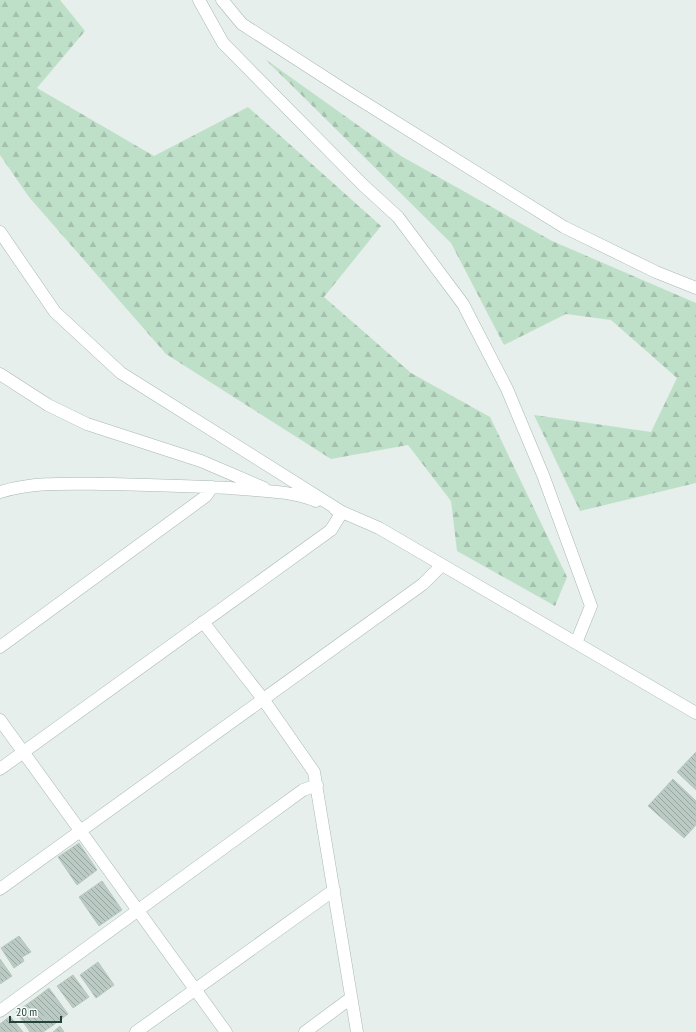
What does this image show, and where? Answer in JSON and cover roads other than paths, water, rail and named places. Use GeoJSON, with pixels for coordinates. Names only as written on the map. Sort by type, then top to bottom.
{"type":"FeatureCollection","features":[{"type":"Feature","properties":{"kind":"street"},"geometry":{"type":"LineString","coordinates":[[199,0],[223,43],[363,185],[398,216],[463,304],[507,389],[543,474],[591,606],[576,643]]}},
{"type":"Feature","properties":{"kind":"street"},"geometry":{"type":"LineString","coordinates":[[222,0],[242,24],[346,91],[564,227],[656,272],[696,288]]}},
{"type":"Feature","properties":{"kind":"street"},"geometry":{"type":"LineString","coordinates":[[0,232],[55,312],[121,373],[342,512]]}},
{"type":"Feature","properties":{"kind":"street"},"geometry":{"type":"LineString","coordinates":[[0,374],[48,405],[87,424],[202,461],[272,492]]}},
{"type":"Feature","properties":{"kind":"street"},"geometry":{"type":"LineString","coordinates":[[0,492],[15,488],[55,484],[212,487],[305,496],[379,528],[696,713]]}},
{"type":"Feature","properties":{"kind":"street"},"geometry":{"type":"LineString","coordinates":[[0,647],[206,496],[212,487]]}},
{"type":"Feature","properties":{"kind":"street"},"geometry":{"type":"LineString","coordinates":[[0,769],[331,530],[342,512]]}},
{"type":"Feature","properties":{"kind":"street"},"geometry":{"type":"LineString","coordinates":[[0,888],[423,584],[442,565]]}},
{"type":"Feature","properties":{"kind":"street"},"geometry":{"type":"LineString","coordinates":[[203,622],[263,699],[314,772],[357,1032]]}},
{"type":"Feature","properties":{"kind":"street"},"geometry":{"type":"LineString","coordinates":[[0,720],[226,1032]]}},
{"type":"Feature","properties":{"kind":"street"},"geometry":{"type":"LineString","coordinates":[[0,1011],[303,790],[317,785]]}},
{"type":"Feature","properties":{"kind":"street"},"geometry":{"type":"LineString","coordinates":[[136,1032],[334,890]]}},
{"type":"Feature","properties":{"kind":"street"},"geometry":{"type":"LineString","coordinates":[[305,1032],[351,998]]}}]}
